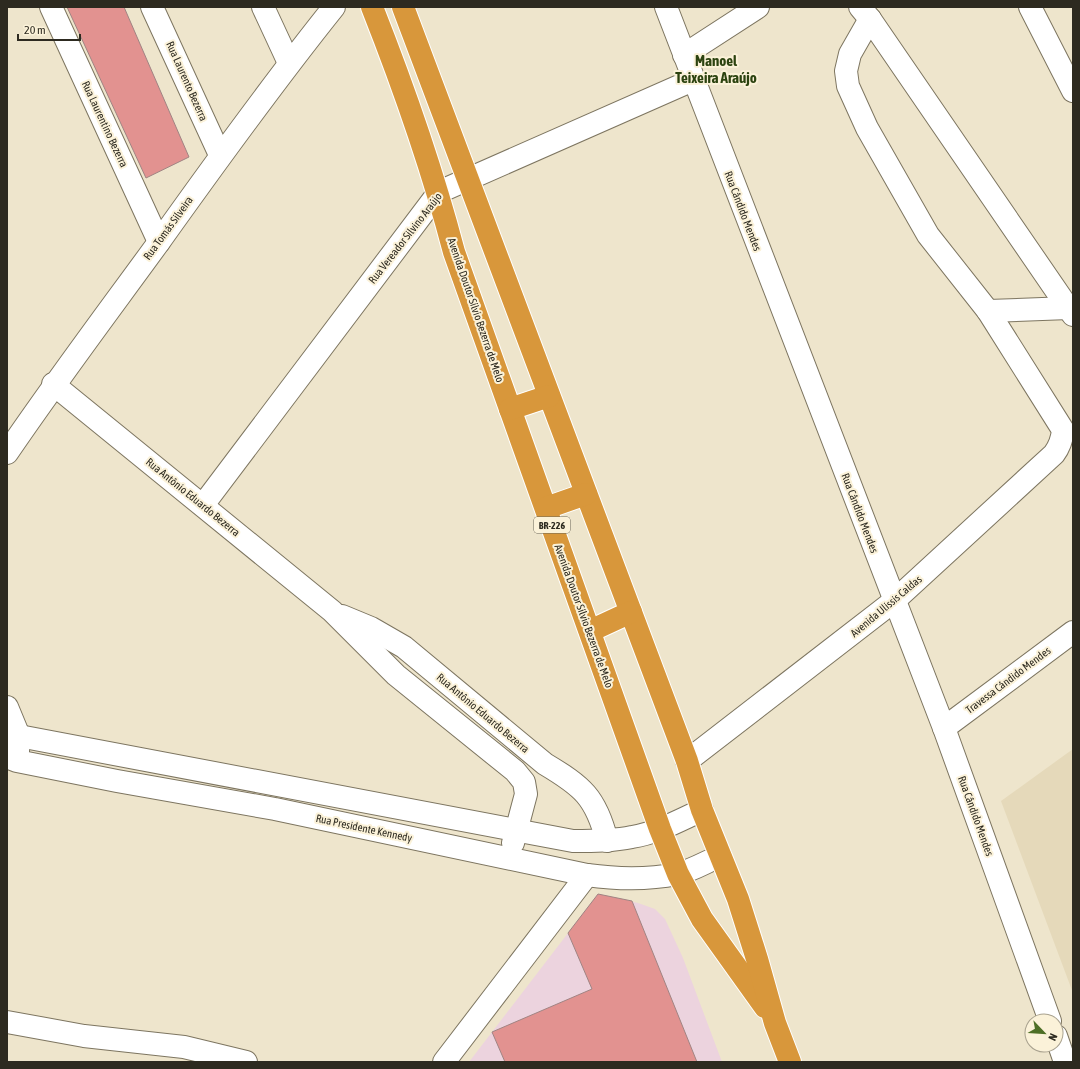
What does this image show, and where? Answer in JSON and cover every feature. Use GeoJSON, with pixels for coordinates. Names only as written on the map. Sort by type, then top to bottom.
{"type":"FeatureCollection","features":[{"type":"Feature","properties":{"kind":"highway","name":"Avenida Doutor Sílvio Bezerra de Melo"},"geometry":{"type":"LineString","coordinates":[[372,7],[409,103],[439,192],[454,252],[660,829],[678,874],[702,919],[775,1022]]}},
{"type":"Feature","properties":{"kind":"highway","name":"Avenida Doutor Sílvio Bezerra de Melo"},"geometry":{"type":"LineString","coordinates":[[406,16],[687,761],[702,810],[750,936],[775,1022],[790,1062]]}},
{"type":"Feature","properties":{"kind":"highway"},"geometry":{"type":"LineString","coordinates":[[383,35],[406,16]]}},
{"type":"Feature","properties":{"kind":"highway"},"geometry":{"type":"LineString","coordinates":[[409,103],[435,93]]}},
{"type":"Feature","properties":{"kind":"highway"},"geometry":{"type":"LineString","coordinates":[[510,409],[549,396]]}},
{"type":"Feature","properties":{"kind":"highway"},"geometry":{"type":"LineString","coordinates":[[546,508],[586,494]]}},
{"type":"Feature","properties":{"kind":"highway"},"geometry":{"type":"LineString","coordinates":[[590,631],[630,612]]}},
{"type":"Feature","properties":{"kind":"street","name":"Rua Laurentino Bezerra"},"geometry":{"type":"LineString","coordinates":[[51,7],[159,242]]}},
{"type":"Feature","properties":{"kind":"street","name":"Rua Laurento Bezerra"},"geometry":{"type":"LineString","coordinates":[[152,7],[220,155]]}},
{"type":"Feature","properties":{"kind":"street"},"geometry":{"type":"LineString","coordinates":[[263,7],[289,63]]}},
{"type":"Feature","properties":{"kind":"street","name":"Rua Tomás Silveira"},"geometry":{"type":"LineString","coordinates":[[7,453],[53,384],[159,242],[220,155],[289,63],[334,7]]}},
{"type":"Feature","properties":{"kind":"street","name":"Rua Cândido Mendes"},"geometry":{"type":"LineString","coordinates":[[666,7],[944,728],[1047,1013]]}},
{"type":"Feature","properties":{"kind":"street"},"geometry":{"type":"LineString","coordinates":[[684,56],[758,7]]}},
{"type":"Feature","properties":{"kind":"street"},"geometry":{"type":"LineString","coordinates":[[1030,7],[1073,91]]}},
{"type":"Feature","properties":{"kind":"street"},"geometry":{"type":"LineString","coordinates":[[865,13],[850,54],[846,71],[848,86],[867,128],[928,235],[988,311],[1071,311]]}},
{"type":"Feature","properties":{"kind":"street"},"geometry":{"type":"LineString","coordinates":[[865,13],[1071,311]]}},
{"type":"Feature","properties":{"kind":"street","name":"Rua Vereador Silvino Araújo"},"geometry":{"type":"LineString","coordinates":[[203,505],[439,192],[693,80]]}},
{"type":"Feature","properties":{"kind":"street","name":"Avenida Ulissis Caldas"},"geometry":{"type":"LineString","coordinates":[[687,761],[894,601],[1054,454],[1060,446],[1063,430],[988,311]]}},
{"type":"Feature","properties":{"kind":"street","name":"Rua Antônio Eduardo Bezerra"},"geometry":{"type":"LineString","coordinates":[[53,384],[332,611],[396,675],[515,771],[524,782],[526,794],[509,858]]}},
{"type":"Feature","properties":{"kind":"street","name":"Rua Antônio Eduardo Bezerra"},"geometry":{"type":"LineString","coordinates":[[332,611],[371,628],[404,647],[545,764],[570,779],[593,802],[602,820],[607,840]]}},
{"type":"Feature","properties":{"kind":"street","name":"Travessa Cândido Mendes"},"geometry":{"type":"LineString","coordinates":[[944,728],[1073,632]]}},
{"type":"Feature","properties":{"kind":"street"},"geometry":{"type":"LineString","coordinates":[[7,707],[13,739],[12,759]]}},
{"type":"Feature","properties":{"kind":"street"},"geometry":{"type":"LineString","coordinates":[[13,739],[123,755],[573,841],[607,840],[633,837],[660,829],[702,810]]}},
{"type":"Feature","properties":{"kind":"street"},"geometry":{"type":"LineString","coordinates":[[515,771],[530,752]]}},
{"type":"Feature","properties":{"kind":"street"},"geometry":{"type":"LineString","coordinates":[[118,781],[123,755]]}},
{"type":"Feature","properties":{"kind":"street","name":"Rua Presidente Kennedy"},"geometry":{"type":"LineString","coordinates":[[12,759],[118,781],[275,809],[587,875],[612,878],[645,878],[678,874],[720,856]]}},
{"type":"Feature","properties":{"kind":"street"},"geometry":{"type":"LineString","coordinates":[[275,809],[280,786]]}},
{"type":"Feature","properties":{"kind":"street"},"geometry":{"type":"LineString","coordinates":[[444,1062],[587,875]]}},
{"type":"Feature","properties":{"kind":"street"},"geometry":{"type":"LineString","coordinates":[[7,1022],[84,1036],[184,1046],[246,1062]]}},
{"type":"Feature","properties":{"kind":"shaded area"},"geometry":{"type":"Polygon","coordinates":[[[1073,749],[1073,993],[1001,801],[1073,749]]]}},
{"type":"Feature","properties":{"kind":"shaded area"},"geometry":{"type":"Polygon","coordinates":[[[598,894],[638,903],[655,909],[665,919],[683,958],[722,1062],[469,1062],[598,894]]]}},
{"type":"Feature","properties":{"kind":"building"},"geometry":{"type":"Polygon","coordinates":[[[67,7],[124,7],[189,157],[146,178],[67,7]]]}},
{"type":"Feature","properties":{"kind":"building"},"geometry":{"type":"Polygon","coordinates":[[[598,894],[632,901],[697,1062],[505,1062],[492,1032],[592,989],[568,933],[598,894]]]}},
{"type":"Feature","properties":{"kind":"district","name":"Manoel Teixeira Araújo"},"geometry":{"type":"Point","coordinates":[716,70]}}]}
